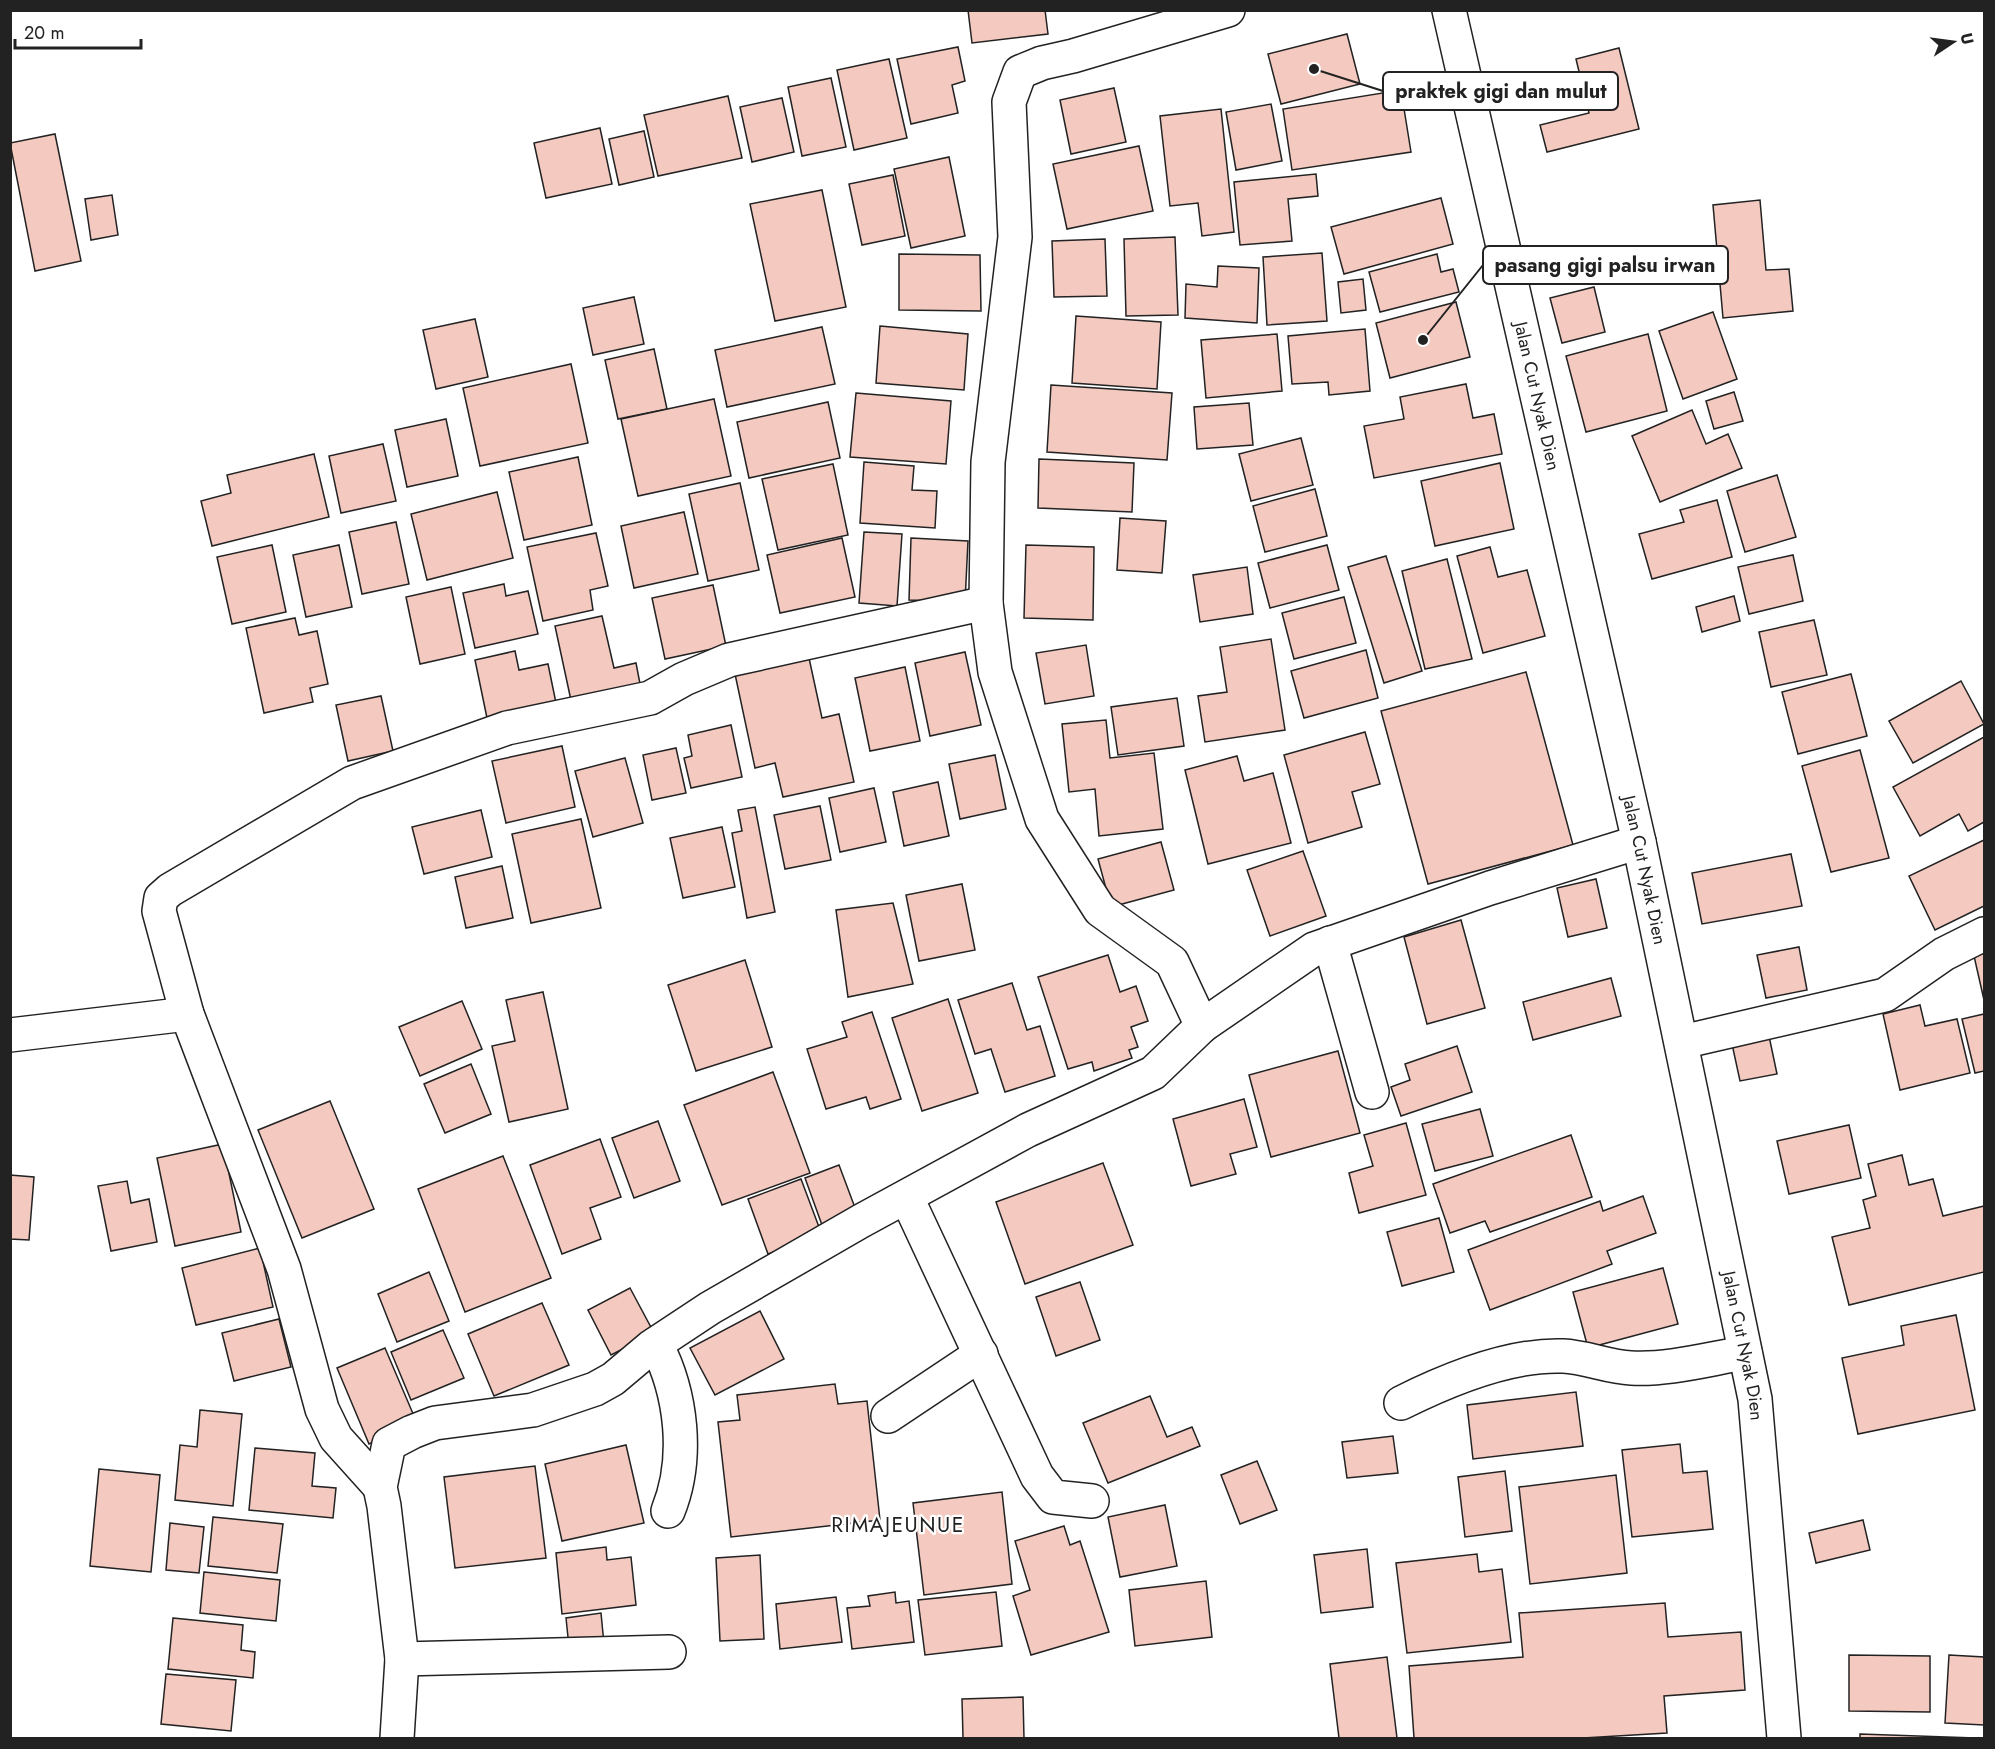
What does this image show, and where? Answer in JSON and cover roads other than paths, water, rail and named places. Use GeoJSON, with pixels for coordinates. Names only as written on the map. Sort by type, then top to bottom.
{"type":"FeatureCollection","features":[{"type":"Feature","properties":{"kind":"main road"},"geometry":{"type":"LineString","coordinates":[[1202,1026],[1172,962],[1100,910],[1042,819],[994,672],[986,603],[988,462],[999,353],[1015,237],[1009,102],[1020,72],[1042,63],[1228,10]]}},
{"type":"Feature","properties":{"kind":"main road","name":"Jalan Cut Nyak Dien"},"geometry":{"type":"LineString","coordinates":[[1449,10],[1639,842],[1755,1399],[1784,1738]]}},
{"type":"Feature","properties":{"kind":"main road"},"geometry":{"type":"LineString","coordinates":[[380,1487],[336,1438],[322,1409],[284,1269],[187,1014],[159,911],[161,898],[170,890],[352,783],[507,728],[650,698],[684,679],[729,660],[986,603]]}},
{"type":"Feature","properties":{"kind":"main road"},"geometry":{"type":"LineString","coordinates":[[397,1738],[402,1659],[380,1487],[389,1444],[435,1423],[533,1410],[595,1389],[614,1379],[656,1344],[710,1308],[861,1221],[907,1198],[1028,1130],[1153,1073],[1202,1026],[1314,949],[1490,888],[1639,842]]}},
{"type":"Feature","properties":{"kind":"main road"},"geometry":{"type":"LineString","coordinates":[[1682,1042],[1885,995],[1944,954],[1984,934]]}},
{"type":"Feature","properties":{"kind":"main road"},"geometry":{"type":"LineString","coordinates":[[1330,943],[1372,1092]]}},
{"type":"Feature","properties":{"kind":"main road"},"geometry":{"type":"LineString","coordinates":[[10,1035],[187,1014]]}},
{"type":"Feature","properties":{"kind":"main road"},"geometry":{"type":"LineString","coordinates":[[907,1198],[1037,1476],[1053,1497],[1092,1501]]}},
{"type":"Feature","properties":{"kind":"main road"},"geometry":{"type":"LineString","coordinates":[[656,1344],[664,1361],[674,1395],[680,1430],[681,1463],[676,1491],[668,1511]]}},
{"type":"Feature","properties":{"kind":"main road"},"geometry":{"type":"LineString","coordinates":[[1401,1403],[1433,1387],[1508,1362],[1564,1356],[1630,1368],[1690,1363],[1745,1353]]}},
{"type":"Feature","properties":{"kind":"main road"},"geometry":{"type":"LineString","coordinates":[[888,1416],[981,1354]]}},
{"type":"Feature","properties":{"kind":"main road"},"geometry":{"type":"LineString","coordinates":[[402,1659],[669,1652]]}},
{"type":"Feature","properties":{"kind":"place","name":"praktek gigi dan mulut"},"geometry":{"type":"Point","coordinates":[1314,69]}},
{"type":"Feature","properties":{"kind":"place","name":"pasang gigi palsu irwan"},"geometry":{"type":"Point","coordinates":[1423,340]}},
{"type":"Feature","properties":{"kind":"district","name":"RIMAJEUNUE"},"geometry":{"type":"Point","coordinates":[898,1525]}}]}
